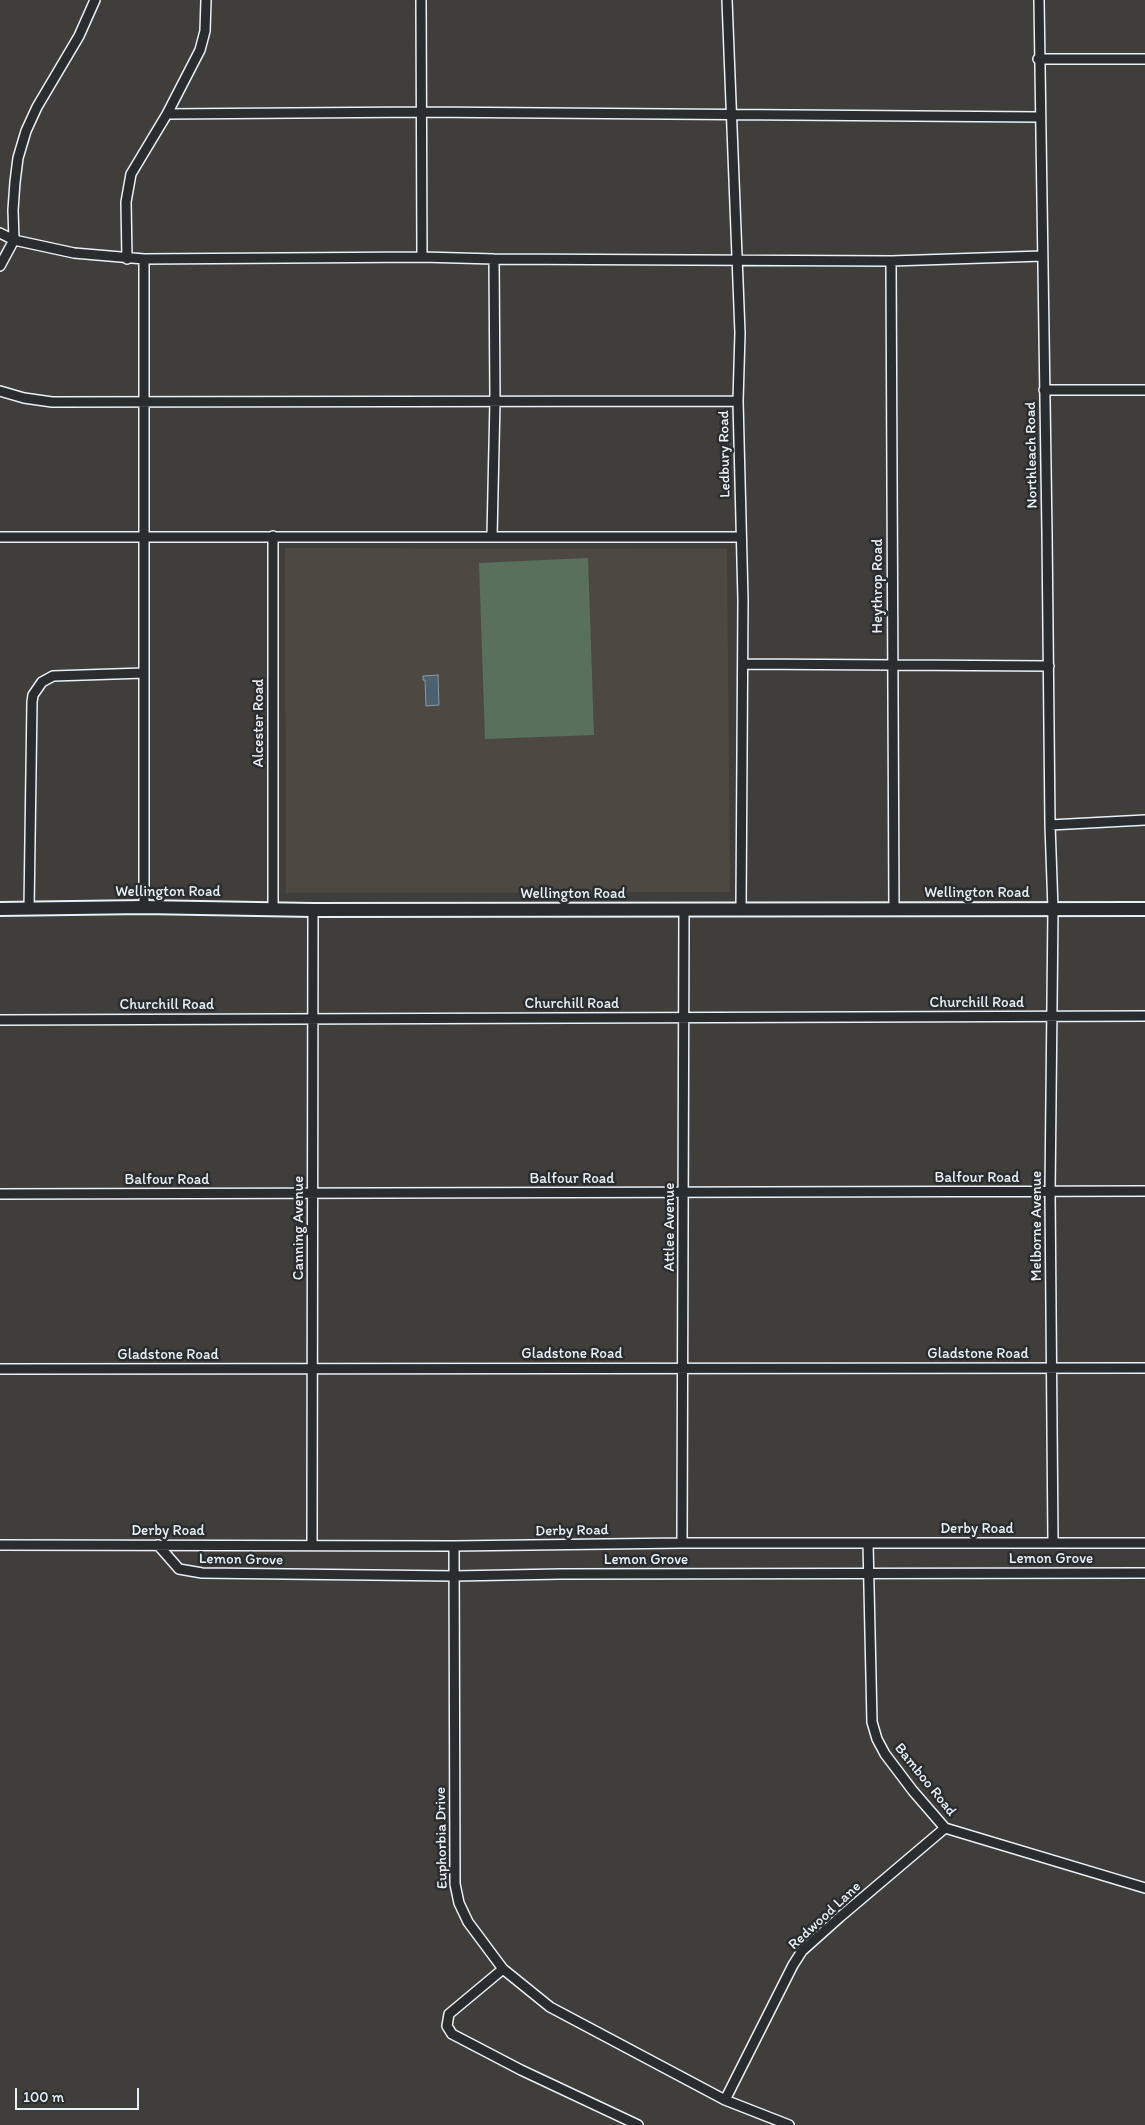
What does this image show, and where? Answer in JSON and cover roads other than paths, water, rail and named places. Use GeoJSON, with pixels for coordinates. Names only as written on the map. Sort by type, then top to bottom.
{"type":"FeatureCollection","features":[{"type":"Feature","properties":{"kind":"main road","name":"Wellington Road"},"geometry":{"type":"LineString","coordinates":[[0,909],[144,907],[314,910],[1145,909]]}},
{"type":"Feature","properties":{"kind":"street"},"geometry":{"type":"LineString","coordinates":[[0,266],[14,240],[13,210],[16,174],[18,158],[26,131],[37,107],[79,36],[96,0]]}},
{"type":"Feature","properties":{"kind":"street"},"geometry":{"type":"LineString","coordinates":[[127,259],[126,202],[128,183],[136,164],[167,114],[204,40],[206,0]]}},
{"type":"Feature","properties":{"kind":"street"},"geometry":{"type":"LineString","coordinates":[[421,0],[422,257]]}},
{"type":"Feature","properties":{"kind":"street","name":"Ledbury Road"},"geometry":{"type":"LineString","coordinates":[[728,0],[740,332],[738,401],[741,472],[740,537],[743,664],[741,908]]}},
{"type":"Feature","properties":{"kind":"street","name":"Northleach Road"},"geometry":{"type":"LineString","coordinates":[[1039,0],[1038,59],[1050,825],[1053,909]]}},
{"type":"Feature","properties":{"kind":"street"},"geometry":{"type":"LineString","coordinates":[[1038,59],[1145,59]]}},
{"type":"Feature","properties":{"kind":"street"},"geometry":{"type":"LineString","coordinates":[[167,114],[421,112],[1039,117]]}},
{"type":"Feature","properties":{"kind":"street"},"geometry":{"type":"LineString","coordinates":[[0,233],[14,240],[74,254],[127,259],[422,257],[891,261],[1042,256]]}},
{"type":"Feature","properties":{"kind":"street"},"geometry":{"type":"LineString","coordinates":[[144,259],[144,907]]}},
{"type":"Feature","properties":{"kind":"street"},"geometry":{"type":"LineString","coordinates":[[492,536],[495,401],[494,259]]}},
{"type":"Feature","properties":{"kind":"street","name":"Heythrop Road"},"geometry":{"type":"LineString","coordinates":[[891,261],[891,664],[894,910]]}},
{"type":"Feature","properties":{"kind":"street"},"geometry":{"type":"LineString","coordinates":[[0,390],[24,398],[52,402],[738,401]]}},
{"type":"Feature","properties":{"kind":"street"},"geometry":{"type":"LineString","coordinates":[[1044,390],[1145,390]]}},
{"type":"Feature","properties":{"kind":"street","name":"Alcester Road"},"geometry":{"type":"LineString","coordinates":[[273,536],[273,909]]}},
{"type":"Feature","properties":{"kind":"street"},"geometry":{"type":"LineString","coordinates":[[0,537],[740,537]]}},
{"type":"Feature","properties":{"kind":"street"},"geometry":{"type":"LineString","coordinates":[[743,664],[1049,666]]}},
{"type":"Feature","properties":{"kind":"street"},"geometry":{"type":"LineString","coordinates":[[29,909],[33,695],[42,682],[54,676],[144,673]]}},
{"type":"Feature","properties":{"kind":"street"},"geometry":{"type":"LineString","coordinates":[[1050,825],[1145,820]]}},
{"type":"Feature","properties":{"kind":"street","name":"Melborne Avenue"},"geometry":{"type":"LineString","coordinates":[[1053,909],[1050,1192],[1053,1542]]}},
{"type":"Feature","properties":{"kind":"street","name":"Canning Avenue"},"geometry":{"type":"LineString","coordinates":[[312,1545],[314,910]]}},
{"type":"Feature","properties":{"kind":"street","name":"Attlee Avenue"},"geometry":{"type":"LineString","coordinates":[[682,1543],[685,1192],[683,1105],[684,910]]}},
{"type":"Feature","properties":{"kind":"street","name":"Churchill Road"},"geometry":{"type":"LineString","coordinates":[[0,1020],[1145,1016]]}},
{"type":"Feature","properties":{"kind":"street","name":"Balfour Road"},"geometry":{"type":"LineString","coordinates":[[0,1194],[1050,1192],[1145,1190]]}},
{"type":"Feature","properties":{"kind":"street","name":"Gladstone Road"},"geometry":{"type":"LineString","coordinates":[[0,1368],[1145,1368]]}},
{"type":"Feature","properties":{"kind":"street","name":"Derby Road"},"geometry":{"type":"LineString","coordinates":[[0,1545],[454,1546],[682,1543],[1145,1542]]}},
{"type":"Feature","properties":{"kind":"street","name":"Bamboo Road"},"geometry":{"type":"LineString","coordinates":[[868,1543],[873,1730],[885,1754],[913,1791],[944,1828],[1145,1888]]}},
{"type":"Feature","properties":{"kind":"street","name":"Lemon Grove"},"geometry":{"type":"LineString","coordinates":[[158,1545],[179,1569],[202,1573],[454,1576],[561,1574],[1145,1573]]}},
{"type":"Feature","properties":{"kind":"street","name":"Euphorbia Drive"},"geometry":{"type":"LineString","coordinates":[[454,1546],[455,1884],[459,1903],[468,1922],[503,1969],[550,2007],[725,2100],[789,2125]]}},
{"type":"Feature","properties":{"kind":"street","name":"Redwood Lane"},"geometry":{"type":"LineString","coordinates":[[725,2100],[802,1952],[944,1828]]}},
{"type":"Feature","properties":{"kind":"street"},"geometry":{"type":"LineString","coordinates":[[503,1969],[450,2014],[447,2026],[452,2034],[521,2070],[638,2125]]}},
{"type":"Feature","properties":{"kind":"water"},"geometry":{"type":"Polygon","coordinates":[[[438,675],[439,705],[426,706],[425,680],[423,680],[423,676],[438,675]]]}}]}
